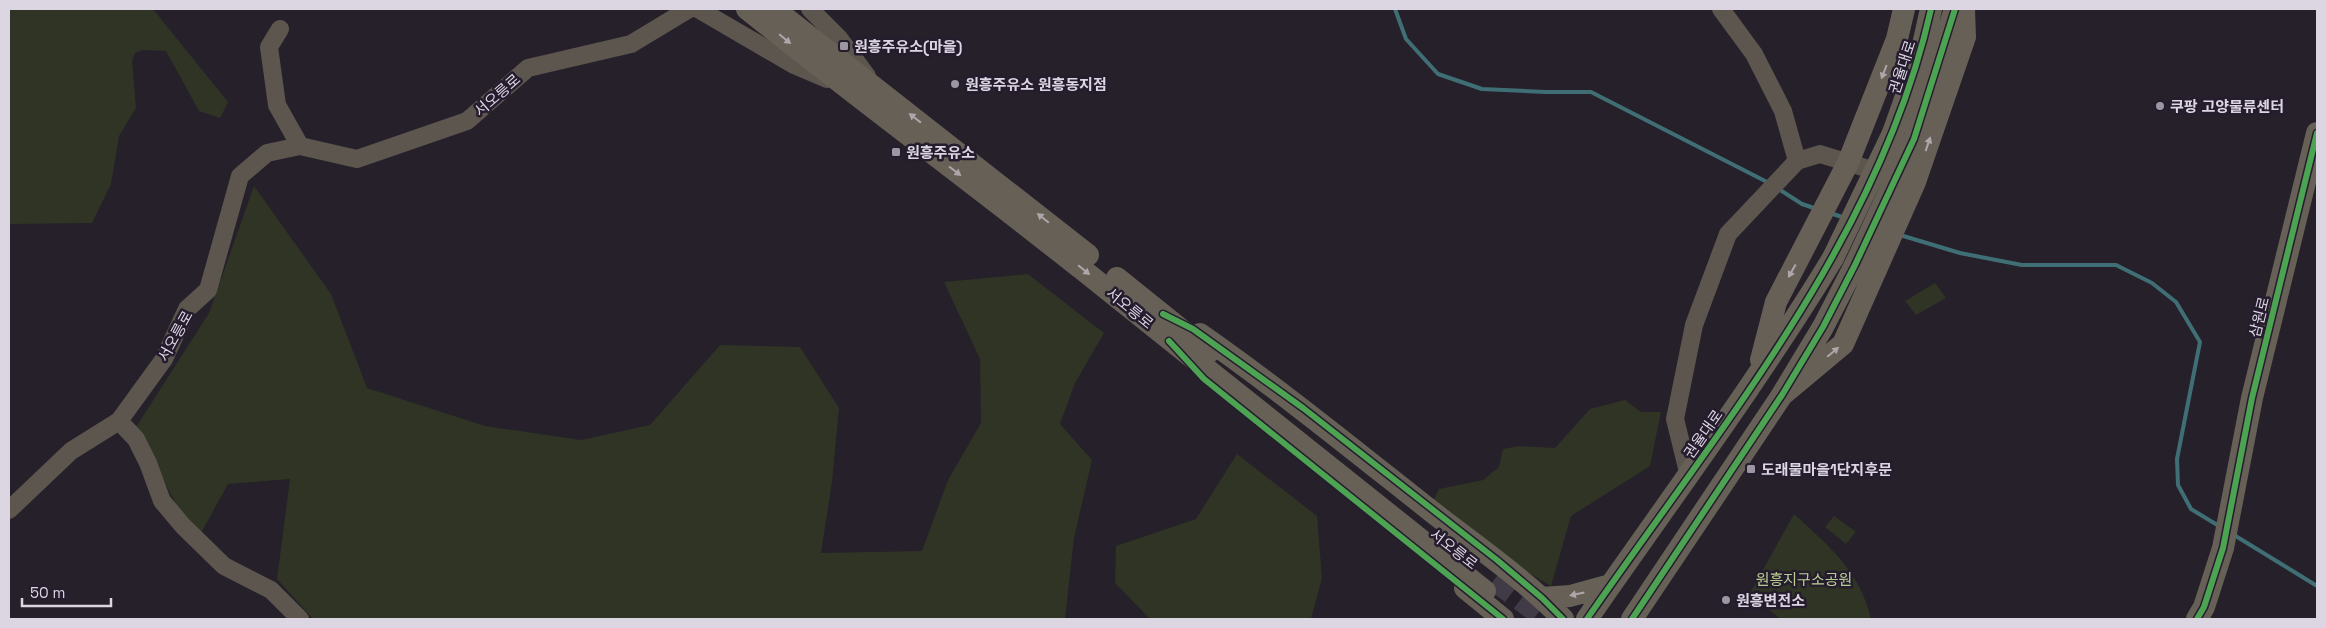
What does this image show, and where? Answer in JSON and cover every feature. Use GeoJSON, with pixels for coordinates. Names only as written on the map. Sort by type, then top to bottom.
{"type":"FeatureCollection","features":[{"type":"Feature","properties":{"kind":"main road","name":"서오릉로"},"geometry":{"type":"LineString","coordinates":[[747,9],[842,85],[1084,270],[1169,340],[1490,586],[1163,314],[875,86],[774,9]]}},
{"type":"Feature","properties":{"kind":"main road"},"geometry":{"type":"LineString","coordinates":[[1757,377],[1776,302],[1848,163],[1897,40],[1904,9]]}},
{"type":"Feature","properties":{"kind":"main road","name":"권율대로"},"geometry":{"type":"LineString","coordinates":[[1587,619],[1757,377],[1833,258],[1903,136],[1931,9]]}},
{"type":"Feature","properties":{"kind":"main road"},"geometry":{"type":"LineString","coordinates":[[1636,616],[1782,395],[1822,327],[1855,265],[1903,136],[1955,9]]}},
{"type":"Feature","properties":{"kind":"main road"},"geometry":{"type":"LineString","coordinates":[[1782,395],[1843,344],[1915,182],[1965,37],[1964,9]]}},
{"type":"Feature","properties":{"kind":"main road","name":"삼원로"},"geometry":{"type":"LineString","coordinates":[[2197,619],[2204,607],[2223,548],[2252,398],[2317,133]]}},
{"type":"Feature","properties":{"kind":"main road"},"geometry":{"type":"LineString","coordinates":[[1163,314],[1192,329],[1245,365],[1542,598],[1563,619]]}},
{"type":"Feature","properties":{"kind":"main road"},"geometry":{"type":"LineString","coordinates":[[1169,340],[1204,379],[1503,619]]}},
{"type":"Feature","properties":{"kind":"main road"},"geometry":{"type":"LineString","coordinates":[[1542,598],[1570,596],[1610,585]]}},
{"type":"Feature","properties":{"kind":"street","name":"서오릉로"},"geometry":{"type":"LineString","coordinates":[[9,510],[71,452],[119,421],[164,359],[187,309],[208,290],[240,176],[267,153],[300,146],[356,159],[467,121],[528,68],[631,44],[688,9]]}},
{"type":"Feature","properties":{"kind":"street","name":"서오릉로"},"geometry":{"type":"LineString","coordinates":[[698,9],[794,65],[842,85]]}},
{"type":"Feature","properties":{"kind":"street","name":"서오릉로"},"geometry":{"type":"LineString","coordinates":[[810,9],[839,38],[875,86]]}},
{"type":"Feature","properties":{"kind":"street"},"geometry":{"type":"LineString","coordinates":[[1721,9],[1754,54],[1783,111],[1797,161]]}},
{"type":"Feature","properties":{"kind":"street"},"geometry":{"type":"LineString","coordinates":[[280,29],[269,47],[277,105],[300,146]]}},
{"type":"Feature","properties":{"kind":"street"},"geometry":{"type":"LineString","coordinates":[[1689,476],[1675,418],[1694,325],[1728,234],[1797,161],[1820,154],[1915,182]]}},
{"type":"Feature","properties":{"kind":"street"},"geometry":{"type":"LineString","coordinates":[[119,421],[136,438],[148,463],[162,501],[183,526],[224,566],[271,590],[300,619]]}},
{"type":"Feature","properties":{"kind":"green space"},"geometry":{"type":"Polygon","coordinates":[[[9,9],[153,9],[228,102],[220,118],[199,111],[166,51],[143,50],[135,53],[132,61],[136,108],[119,136],[111,184],[92,223],[9,224],[9,9]]]}},
{"type":"Feature","properties":{"kind":"green space"},"geometry":{"type":"Polygon","coordinates":[[[254,186],[331,294],[367,388],[485,426],[581,440],[650,425],[720,345],[800,347],[839,408],[832,482],[821,553],[922,551],[948,480],[981,423],[980,359],[944,282],[1028,274],[1104,333],[1075,383],[1060,424],[1092,460],[1074,538],[1065,619],[313,619],[277,579],[290,479],[228,484],[201,533],[178,508],[136,427],[209,313],[254,186]]]}},
{"type":"Feature","properties":{"kind":"green space"},"geometry":{"type":"Polygon","coordinates":[[[1935,283],[1946,298],[1916,315],[1905,301],[1935,283]]]}},
{"type":"Feature","properties":{"kind":"green space"},"geometry":{"type":"Polygon","coordinates":[[[1625,400],[1641,412],[1661,412],[1650,466],[1571,516],[1551,586],[1434,518],[1432,503],[1439,489],[1483,480],[1499,467],[1503,449],[1519,446],[1555,448],[1590,409],[1625,400]]]}},
{"type":"Feature","properties":{"kind":"green space"},"geometry":{"type":"Polygon","coordinates":[[[1237,454],[1317,516],[1322,578],[1311,619],[1150,619],[1115,583],[1116,546],[1196,519],[1237,454]]]}},
{"type":"Feature","properties":{"kind":"green space","name":"원흥지구소공원"},"geometry":{"type":"Polygon","coordinates":[[[1794,514],[1831,549],[1851,573],[1866,602],[1871,619],[1780,619],[1750,593],[1794,514]]]}},
{"type":"Feature","properties":{"kind":"green space"},"geometry":{"type":"Polygon","coordinates":[[[1834,516],[1856,532],[1846,544],[1825,527],[1834,516]]]}},
{"type":"Feature","properties":{"kind":"waterway"},"geometry":{"type":"LineString","coordinates":[[1395,9],[1406,39],[1438,74],[1482,89],[1591,92],[1769,183]]}},
{"type":"Feature","properties":{"kind":"waterway"},"geometry":{"type":"LineString","coordinates":[[1777,188],[1802,204],[1817,209]]}},
{"type":"Feature","properties":{"kind":"waterway"},"geometry":{"type":"LineString","coordinates":[[1830,213],[1845,218]]}},
{"type":"Feature","properties":{"kind":"waterway"},"geometry":{"type":"LineString","coordinates":[[1900,235],[1960,253],[2022,265],[2116,265],[2152,283],[2176,302],[2200,342],[2177,459],[2178,485],[2191,509],[2219,526]]}},
{"type":"Feature","properties":{"kind":"waterway"},"geometry":{"type":"LineString","coordinates":[[2234,535],[2317,586]]}},
{"type":"Feature","properties":{"kind":"tunnel"},"geometry":{"type":"LineString","coordinates":[[1494,580],[1546,619]]}},
{"type":"Feature","properties":{"kind":"cycle path"},"geometry":{"type":"LineString","coordinates":[[1587,619],[1740,403],[1789,329],[1834,254],[1874,175],[1907,94],[1931,9]]}},
{"type":"Feature","properties":{"kind":"cycle path"},"geometry":{"type":"LineString","coordinates":[[1632,619],[1782,395],[1823,327],[1855,265],[1914,139],[1955,9]]}},
{"type":"Feature","properties":{"kind":"cycle path"},"geometry":{"type":"LineString","coordinates":[[2197,619],[2204,607],[2223,548],[2252,398],[2317,133]]}},
{"type":"Feature","properties":{"kind":"cycle path"},"geometry":{"type":"LineString","coordinates":[[1163,314],[1193,329],[1303,408],[1497,560],[1542,598],[1563,619]]}},
{"type":"Feature","properties":{"kind":"cycle path"},"geometry":{"type":"LineString","coordinates":[[1169,341],[1204,379],[1503,619]]}},
{"type":"Feature","properties":{"kind":"place","name":"원흥주유소(마을)"},"geometry":{"type":"Point","coordinates":[844,46]}},
{"type":"Feature","properties":{"kind":"place","name":"원흥주유소 원흥동지점"},"geometry":{"type":"Point","coordinates":[955,84]}},
{"type":"Feature","properties":{"kind":"place","name":"쿠팡 고양물류센터"},"geometry":{"type":"Point","coordinates":[2160,106]}},
{"type":"Feature","properties":{"kind":"place","name":"원흥주유소"},"geometry":{"type":"Point","coordinates":[896,152]}},
{"type":"Feature","properties":{"kind":"place","name":"도래물마을1단지후문"},"geometry":{"type":"Point","coordinates":[1751,469]}},
{"type":"Feature","properties":{"kind":"place","name":"원흥변전소"},"geometry":{"type":"Point","coordinates":[1726,600]}}]}
